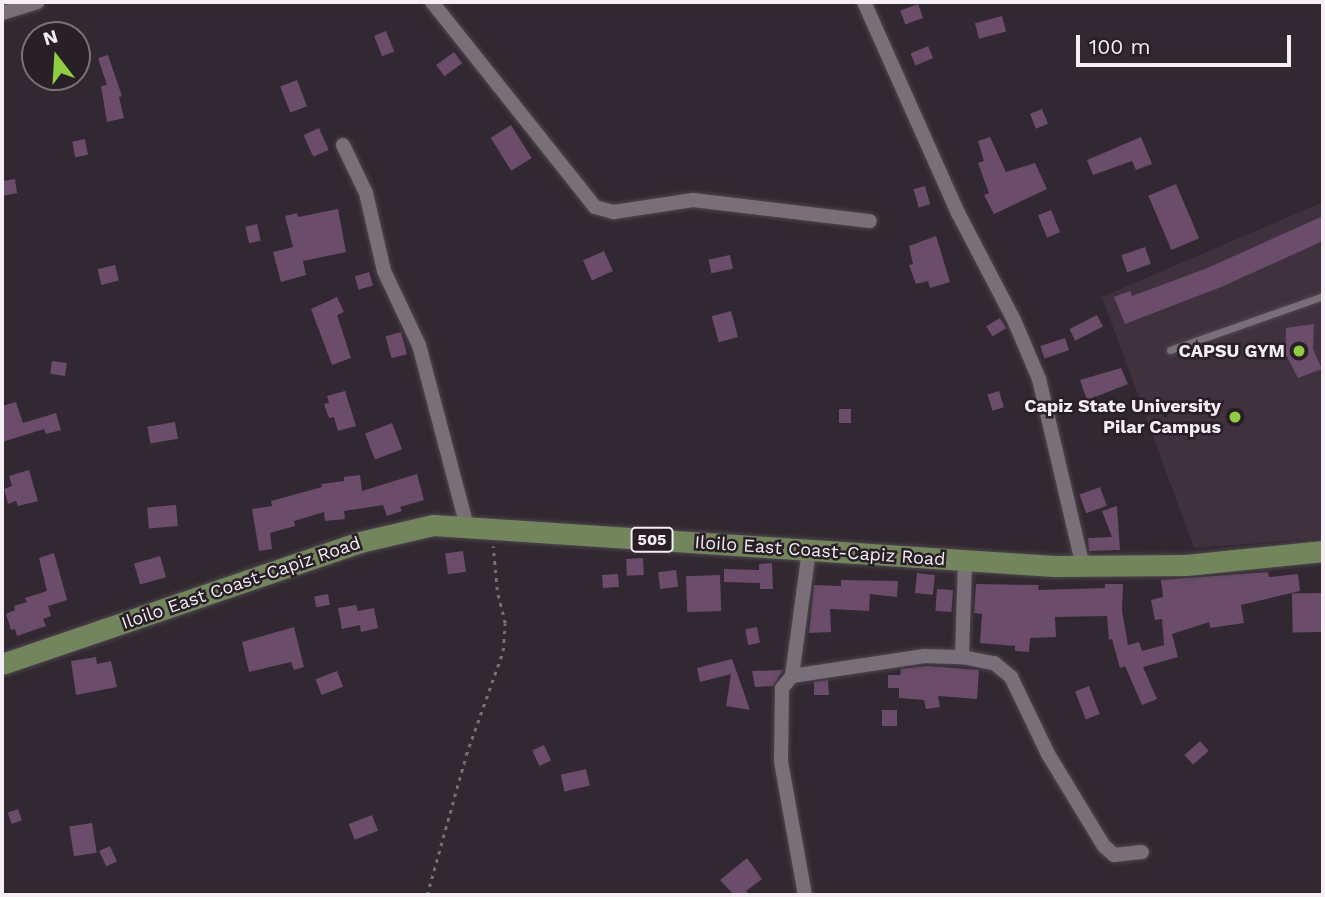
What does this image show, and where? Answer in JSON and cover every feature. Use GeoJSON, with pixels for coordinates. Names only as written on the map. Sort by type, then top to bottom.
{"type":"FeatureCollection","features":[{"type":"Feature","properties":{"kind":"main road","name":"Iloilo East Coast-Capiz Road"},"geometry":{"type":"LineString","coordinates":[[2,664],[360,542],[433,525],[965,561],[1083,566],[1186,565],[1323,551]]}},
{"type":"Feature","properties":{"kind":"street"},"geometry":{"type":"LineString","coordinates":[[2,13],[37,2]]}},
{"type":"Feature","properties":{"kind":"street"},"geometry":{"type":"LineString","coordinates":[[432,2],[596,207],[614,212],[693,200],[870,221]]}},
{"type":"Feature","properties":{"kind":"street"},"geometry":{"type":"LineString","coordinates":[[864,2],[958,214],[1014,320],[1039,379],[1083,566]]}},
{"type":"Feature","properties":{"kind":"street"},"geometry":{"type":"LineString","coordinates":[[343,145],[366,193],[384,271],[419,345],[467,527]]}},
{"type":"Feature","properties":{"kind":"street"},"geometry":{"type":"LineString","coordinates":[[805,895],[781,761],[782,688],[792,676],[809,551]]}},
{"type":"Feature","properties":{"kind":"street"},"geometry":{"type":"LineString","coordinates":[[962,657],[965,561]]}},
{"type":"Feature","properties":{"kind":"street"},"geometry":{"type":"LineString","coordinates":[[792,676],[924,656],[962,657],[994,663],[1011,677],[1048,754],[1104,846],[1114,855],[1142,852]]}},
{"type":"Feature","properties":{"kind":"lane"},"geometry":{"type":"LineString","coordinates":[[1170,350],[1323,296]]}},
{"type":"Feature","properties":{"kind":"path"},"geometry":{"type":"LineString","coordinates":[[427,895],[466,755],[503,651],[505,623],[492,556],[495,528]]}},
{"type":"Feature","properties":{"kind":"shaded area","name":"Capiz State University Pilar Campus"},"geometry":{"type":"Polygon","coordinates":[[[1323,202],[1323,538],[1194,548],[1102,297],[1323,202]]]}},
{"type":"Feature","properties":{"kind":"building"},"geometry":{"type":"Polygon","coordinates":[[[918,4],[923,18],[905,25],[900,10],[918,4]]]}},
{"type":"Feature","properties":{"kind":"building"},"geometry":{"type":"Polygon","coordinates":[[[1002,16],[1006,31],[979,39],[975,23],[1002,16]]]}},
{"type":"Feature","properties":{"kind":"building"},"geometry":{"type":"Polygon","coordinates":[[[386,31],[394,51],[382,56],[374,36],[386,31]]]}},
{"type":"Feature","properties":{"kind":"building"},"geometry":{"type":"Polygon","coordinates":[[[928,46],[933,58],[916,65],[911,53],[928,46]]]}},
{"type":"Feature","properties":{"kind":"building"},"geometry":{"type":"Polygon","coordinates":[[[454,52],[462,63],[444,76],[436,65],[454,52]]]}},
{"type":"Feature","properties":{"kind":"building"},"geometry":{"type":"Polygon","coordinates":[[[108,55],[122,96],[119,97],[124,118],[107,122],[101,86],[107,85],[98,58],[108,55]]]}},
{"type":"Feature","properties":{"kind":"building"},"geometry":{"type":"Polygon","coordinates":[[[297,80],[307,106],[290,113],[280,86],[297,80]]]}},
{"type":"Feature","properties":{"kind":"building"},"geometry":{"type":"Polygon","coordinates":[[[1042,109],[1048,124],[1036,129],[1030,114],[1042,109]]]}},
{"type":"Feature","properties":{"kind":"building"},"geometry":{"type":"Polygon","coordinates":[[[511,125],[532,158],[511,171],[491,138],[511,125]]]}},
{"type":"Feature","properties":{"kind":"building"},"geometry":{"type":"Polygon","coordinates":[[[319,128],[329,150],[313,157],[303,135],[319,128]]]}},
{"type":"Feature","properties":{"kind":"building"},"geometry":{"type":"Polygon","coordinates":[[[990,137],[1006,172],[1035,163],[1047,189],[994,214],[984,195],[989,193],[978,163],[984,161],[978,141],[990,137]]]}},
{"type":"Feature","properties":{"kind":"building"},"geometry":{"type":"Polygon","coordinates":[[[1141,137],[1152,164],[1136,170],[1132,161],[1093,175],[1087,160],[1141,137]]]}},
{"type":"Feature","properties":{"kind":"building"},"geometry":{"type":"Polygon","coordinates":[[[85,139],[88,155],[75,157],[72,141],[85,139]]]}},
{"type":"Feature","properties":{"kind":"building"},"geometry":{"type":"Polygon","coordinates":[[[15,179],[17,193],[2,196],[2,181],[15,179]]]}},
{"type":"Feature","properties":{"kind":"building"},"geometry":{"type":"Polygon","coordinates":[[[1176,184],[1199,238],[1171,250],[1148,196],[1176,184]]]}},
{"type":"Feature","properties":{"kind":"building"},"geometry":{"type":"Polygon","coordinates":[[[925,186],[930,204],[919,208],[913,189],[925,186]]]}},
{"type":"Feature","properties":{"kind":"building"},"geometry":{"type":"Polygon","coordinates":[[[338,209],[346,252],[303,261],[306,275],[281,282],[273,252],[293,247],[285,216],[297,213],[298,217],[338,209]]]}},
{"type":"Feature","properties":{"kind":"building"},"geometry":{"type":"Polygon","coordinates":[[[1051,210],[1060,232],[1047,237],[1038,215],[1051,210]]]}},
{"type":"Feature","properties":{"kind":"building"},"geometry":{"type":"Polygon","coordinates":[[[1323,216],[1323,241],[1221,287],[1125,324],[1114,297],[1130,291],[1132,296],[1205,269],[1323,216]]]}},
{"type":"Feature","properties":{"kind":"building"},"geometry":{"type":"Polygon","coordinates":[[[257,224],[261,241],[249,243],[245,227],[257,224]]]}},
{"type":"Feature","properties":{"kind":"building"},"geometry":{"type":"Polygon","coordinates":[[[936,236],[950,282],[930,288],[928,281],[916,284],[909,265],[913,264],[909,246],[936,236]]]}},
{"type":"Feature","properties":{"kind":"building"},"geometry":{"type":"Polygon","coordinates":[[[1145,247],[1151,264],[1127,272],[1121,255],[1145,247]]]}},
{"type":"Feature","properties":{"kind":"building"},"geometry":{"type":"Polygon","coordinates":[[[604,251],[613,271],[592,280],[583,260],[604,251]]]}},
{"type":"Feature","properties":{"kind":"building"},"geometry":{"type":"Polygon","coordinates":[[[730,255],[733,269],[711,273],[708,260],[730,255]]]}},
{"type":"Feature","properties":{"kind":"building"},"geometry":{"type":"Polygon","coordinates":[[[115,265],[119,281],[101,285],[98,269],[115,265]]]}},
{"type":"Feature","properties":{"kind":"building"},"geometry":{"type":"Polygon","coordinates":[[[369,272],[373,285],[359,290],[355,276],[369,272]]]}},
{"type":"Feature","properties":{"kind":"building"},"geometry":{"type":"Polygon","coordinates":[[[337,297],[344,312],[337,315],[351,358],[332,365],[311,309],[337,297]]]}},
{"type":"Feature","properties":{"kind":"building"},"geometry":{"type":"Polygon","coordinates":[[[731,311],[738,337],[719,342],[712,316],[731,311]]]}},
{"type":"Feature","properties":{"kind":"building"},"geometry":{"type":"Polygon","coordinates":[[[1097,315],[1103,327],[1075,341],[1069,329],[1097,315]]]}},
{"type":"Feature","properties":{"kind":"building"},"geometry":{"type":"Polygon","coordinates":[[[1000,318],[1006,328],[992,337],[986,326],[1000,318]]]}},
{"type":"Feature","properties":{"kind":"building","name":"CAPSU GYM"},"geometry":{"type":"Polygon","coordinates":[[[1314,324],[1313,349],[1322,369],[1298,378],[1285,353],[1286,328],[1314,324]]]}},
{"type":"Feature","properties":{"kind":"building"},"geometry":{"type":"Polygon","coordinates":[[[401,332],[407,354],[391,358],[386,336],[401,332]]]}},
{"type":"Feature","properties":{"kind":"building"},"geometry":{"type":"Polygon","coordinates":[[[1065,338],[1069,350],[1044,358],[1040,346],[1065,338]]]}},
{"type":"Feature","properties":{"kind":"building"},"geometry":{"type":"Polygon","coordinates":[[[52,361],[67,363],[65,376],[50,374],[52,361]]]}},
{"type":"Feature","properties":{"kind":"building"},"geometry":{"type":"Polygon","coordinates":[[[1121,368],[1128,384],[1087,400],[1080,380],[1121,368]]]}},
{"type":"Feature","properties":{"kind":"building"},"geometry":{"type":"Polygon","coordinates":[[[345,391],[356,426],[338,431],[334,417],[329,418],[324,404],[329,403],[327,396],[345,391]]]}},
{"type":"Feature","properties":{"kind":"building"},"geometry":{"type":"Polygon","coordinates":[[[999,391],[1004,407],[992,411],[988,395],[999,391]]]}},
{"type":"Feature","properties":{"kind":"building"},"geometry":{"type":"Polygon","coordinates":[[[16,402],[23,423],[56,413],[61,430],[46,434],[44,429],[2,442],[2,406],[16,402]]]}},
{"type":"Feature","properties":{"kind":"building"},"geometry":{"type":"Polygon","coordinates":[[[839,409],[851,409],[851,423],[839,423],[839,409]]]}},
{"type":"Feature","properties":{"kind":"building"},"geometry":{"type":"Polygon","coordinates":[[[175,422],[178,439],[150,444],[147,427],[175,422]]]}},
{"type":"Feature","properties":{"kind":"building"},"geometry":{"type":"Polygon","coordinates":[[[392,423],[402,449],[375,460],[365,433],[392,423]]]}},
{"type":"Feature","properties":{"kind":"building"},"geometry":{"type":"Polygon","coordinates":[[[29,470],[38,501],[18,506],[16,501],[8,504],[4,489],[12,486],[9,476],[29,470]]]}},
{"type":"Feature","properties":{"kind":"building"},"geometry":{"type":"Polygon","coordinates":[[[417,474],[424,500],[400,507],[402,511],[387,516],[383,505],[344,511],[345,519],[325,521],[324,512],[294,521],[295,526],[270,533],[272,549],[259,551],[252,509],[272,506],[271,501],[322,487],[321,484],[344,481],[344,477],[360,475],[362,491],[417,474]]]}},
{"type":"Feature","properties":{"kind":"building"},"geometry":{"type":"Polygon","coordinates":[[[1100,487],[1107,506],[1086,513],[1079,495],[1100,487]]]}},
{"type":"Feature","properties":{"kind":"building"},"geometry":{"type":"Polygon","coordinates":[[[176,505],[178,526],[149,528],[147,508],[176,505]]]}},
{"type":"Feature","properties":{"kind":"building"},"geometry":{"type":"Polygon","coordinates":[[[1117,506],[1120,550],[1089,551],[1088,538],[1112,537],[1102,511],[1117,506]]]}},
{"type":"Feature","properties":{"kind":"building"},"geometry":{"type":"Polygon","coordinates":[[[463,551],[466,572],[448,574],[445,554],[463,551]]]}},
{"type":"Feature","properties":{"kind":"building"},"geometry":{"type":"Polygon","coordinates":[[[54,553],[67,600],[48,606],[51,616],[43,619],[46,626],[17,636],[15,629],[11,630],[6,614],[15,610],[14,606],[27,602],[25,598],[47,591],[39,558],[54,553]]]}},
{"type":"Feature","properties":{"kind":"building"},"geometry":{"type":"Polygon","coordinates":[[[160,556],[166,577],[140,585],[134,563],[160,556]]]}},
{"type":"Feature","properties":{"kind":"building"},"geometry":{"type":"Polygon","coordinates":[[[643,558],[644,575],[627,576],[626,559],[643,558]]]}},
{"type":"Feature","properties":{"kind":"building"},"geometry":{"type":"Polygon","coordinates":[[[772,563],[773,589],[760,589],[760,583],[724,582],[724,569],[759,570],[759,564],[772,563]]]}},
{"type":"Feature","properties":{"kind":"building"},"geometry":{"type":"Polygon","coordinates":[[[676,570],[678,587],[660,589],[658,572],[676,570]]]}},
{"type":"Feature","properties":{"kind":"building"},"geometry":{"type":"Polygon","coordinates":[[[1268,572],[1269,577],[1298,574],[1300,591],[1241,605],[1244,623],[1210,628],[1209,622],[1172,634],[1178,657],[1143,667],[1157,699],[1142,705],[1125,666],[1120,668],[1112,639],[1109,640],[1107,616],[1055,617],[1056,637],[1030,638],[1029,652],[1015,651],[1015,646],[980,643],[982,614],[974,613],[976,584],[1039,585],[1038,590],[1105,588],[1105,584],[1123,584],[1122,611],[1128,645],[1139,642],[1142,651],[1164,645],[1162,619],[1155,620],[1151,600],[1163,597],[1161,580],[1268,572]]]}},
{"type":"Feature","properties":{"kind":"building"},"geometry":{"type":"Polygon","coordinates":[[[917,573],[935,575],[933,595],[915,593],[917,573]]]}},
{"type":"Feature","properties":{"kind":"building"},"geometry":{"type":"Polygon","coordinates":[[[618,574],[619,587],[603,588],[602,575],[618,574]]]}},
{"type":"Feature","properties":{"kind":"building"},"geometry":{"type":"Polygon","coordinates":[[[720,575],[721,611],[687,612],[686,576],[720,575]]]}},
{"type":"Feature","properties":{"kind":"building"},"geometry":{"type":"Polygon","coordinates":[[[841,580],[898,581],[897,597],[870,594],[869,611],[830,609],[831,632],[809,633],[814,585],[841,586],[841,580]]]}},
{"type":"Feature","properties":{"kind":"building"},"geometry":{"type":"Polygon","coordinates":[[[937,589],[953,590],[951,612],[935,611],[937,589]]]}},
{"type":"Feature","properties":{"kind":"building"},"geometry":{"type":"Polygon","coordinates":[[[1321,593],[1322,632],[1293,633],[1292,594],[1321,593]]]}},
{"type":"Feature","properties":{"kind":"building"},"geometry":{"type":"Polygon","coordinates":[[[328,594],[330,605],[316,607],[314,596],[328,594]]]}},
{"type":"Feature","properties":{"kind":"building"},"geometry":{"type":"Polygon","coordinates":[[[356,605],[358,611],[374,608],[378,628],[361,632],[360,625],[342,629],[338,608],[356,605]]]}},
{"type":"Feature","properties":{"kind":"building"},"geometry":{"type":"Polygon","coordinates":[[[294,627],[304,667],[294,670],[291,662],[249,672],[242,642],[294,627]]]}},
{"type":"Feature","properties":{"kind":"building"},"geometry":{"type":"Polygon","coordinates":[[[757,627],[760,643],[748,645],[745,629],[757,627]]]}},
{"type":"Feature","properties":{"kind":"building"},"geometry":{"type":"Polygon","coordinates":[[[96,657],[97,664],[111,661],[117,687],[76,695],[71,661],[96,657]]]}},
{"type":"Feature","properties":{"kind":"building"},"geometry":{"type":"Polygon","coordinates":[[[732,659],[750,710],[726,706],[731,674],[700,682],[697,668],[732,659]]]}},
{"type":"Feature","properties":{"kind":"building"},"geometry":{"type":"Polygon","coordinates":[[[928,666],[979,670],[977,699],[938,696],[940,707],[926,709],[924,700],[899,698],[899,688],[888,688],[888,675],[900,675],[901,669],[928,666]]]}},
{"type":"Feature","properties":{"kind":"building"},"geometry":{"type":"Polygon","coordinates":[[[783,670],[773,686],[755,687],[752,671],[783,670]]]}},
{"type":"Feature","properties":{"kind":"building"},"geometry":{"type":"Polygon","coordinates":[[[337,671],[343,687],[322,695],[316,679],[337,671]]]}},
{"type":"Feature","properties":{"kind":"building"},"geometry":{"type":"Polygon","coordinates":[[[828,680],[829,695],[814,695],[814,682],[828,680]]]}},
{"type":"Feature","properties":{"kind":"building"},"geometry":{"type":"Polygon","coordinates":[[[1089,686],[1100,714],[1086,719],[1075,691],[1089,686]]]}},
{"type":"Feature","properties":{"kind":"building"},"geometry":{"type":"Polygon","coordinates":[[[882,710],[897,710],[897,726],[882,726],[882,710]]]}},
{"type":"Feature","properties":{"kind":"building"},"geometry":{"type":"Polygon","coordinates":[[[1200,741],[1209,751],[1193,765],[1184,755],[1200,741]]]}},
{"type":"Feature","properties":{"kind":"building"},"geometry":{"type":"Polygon","coordinates":[[[544,745],[551,760],[539,766],[532,750],[544,745]]]}},
{"type":"Feature","properties":{"kind":"building"},"geometry":{"type":"Polygon","coordinates":[[[586,769],[590,786],[564,791],[561,775],[586,769]]]}},
{"type":"Feature","properties":{"kind":"building"},"geometry":{"type":"Polygon","coordinates":[[[18,809],[22,820],[12,824],[8,813],[18,809]]]}},
{"type":"Feature","properties":{"kind":"building"},"geometry":{"type":"Polygon","coordinates":[[[372,815],[378,831],[355,840],[349,824],[372,815]]]}},
{"type":"Feature","properties":{"kind":"building"},"geometry":{"type":"Polygon","coordinates":[[[92,823],[97,853],[74,856],[69,827],[92,823]]]}},
{"type":"Feature","properties":{"kind":"building"},"geometry":{"type":"Polygon","coordinates":[[[110,846],[117,861],[106,866],[99,851],[110,846]]]}},
{"type":"Feature","properties":{"kind":"building"},"geometry":{"type":"Polygon","coordinates":[[[747,858],[762,879],[746,891],[750,895],[734,895],[720,880],[747,858]]]}},
{"type":"Feature","properties":{"kind":"place","name":"CAPSU GYM"},"geometry":{"type":"Point","coordinates":[1299,351]}},
{"type":"Feature","properties":{"kind":"place","name":"Capiz State University Pilar Campus"},"geometry":{"type":"Point","coordinates":[1235,417]}}]}
